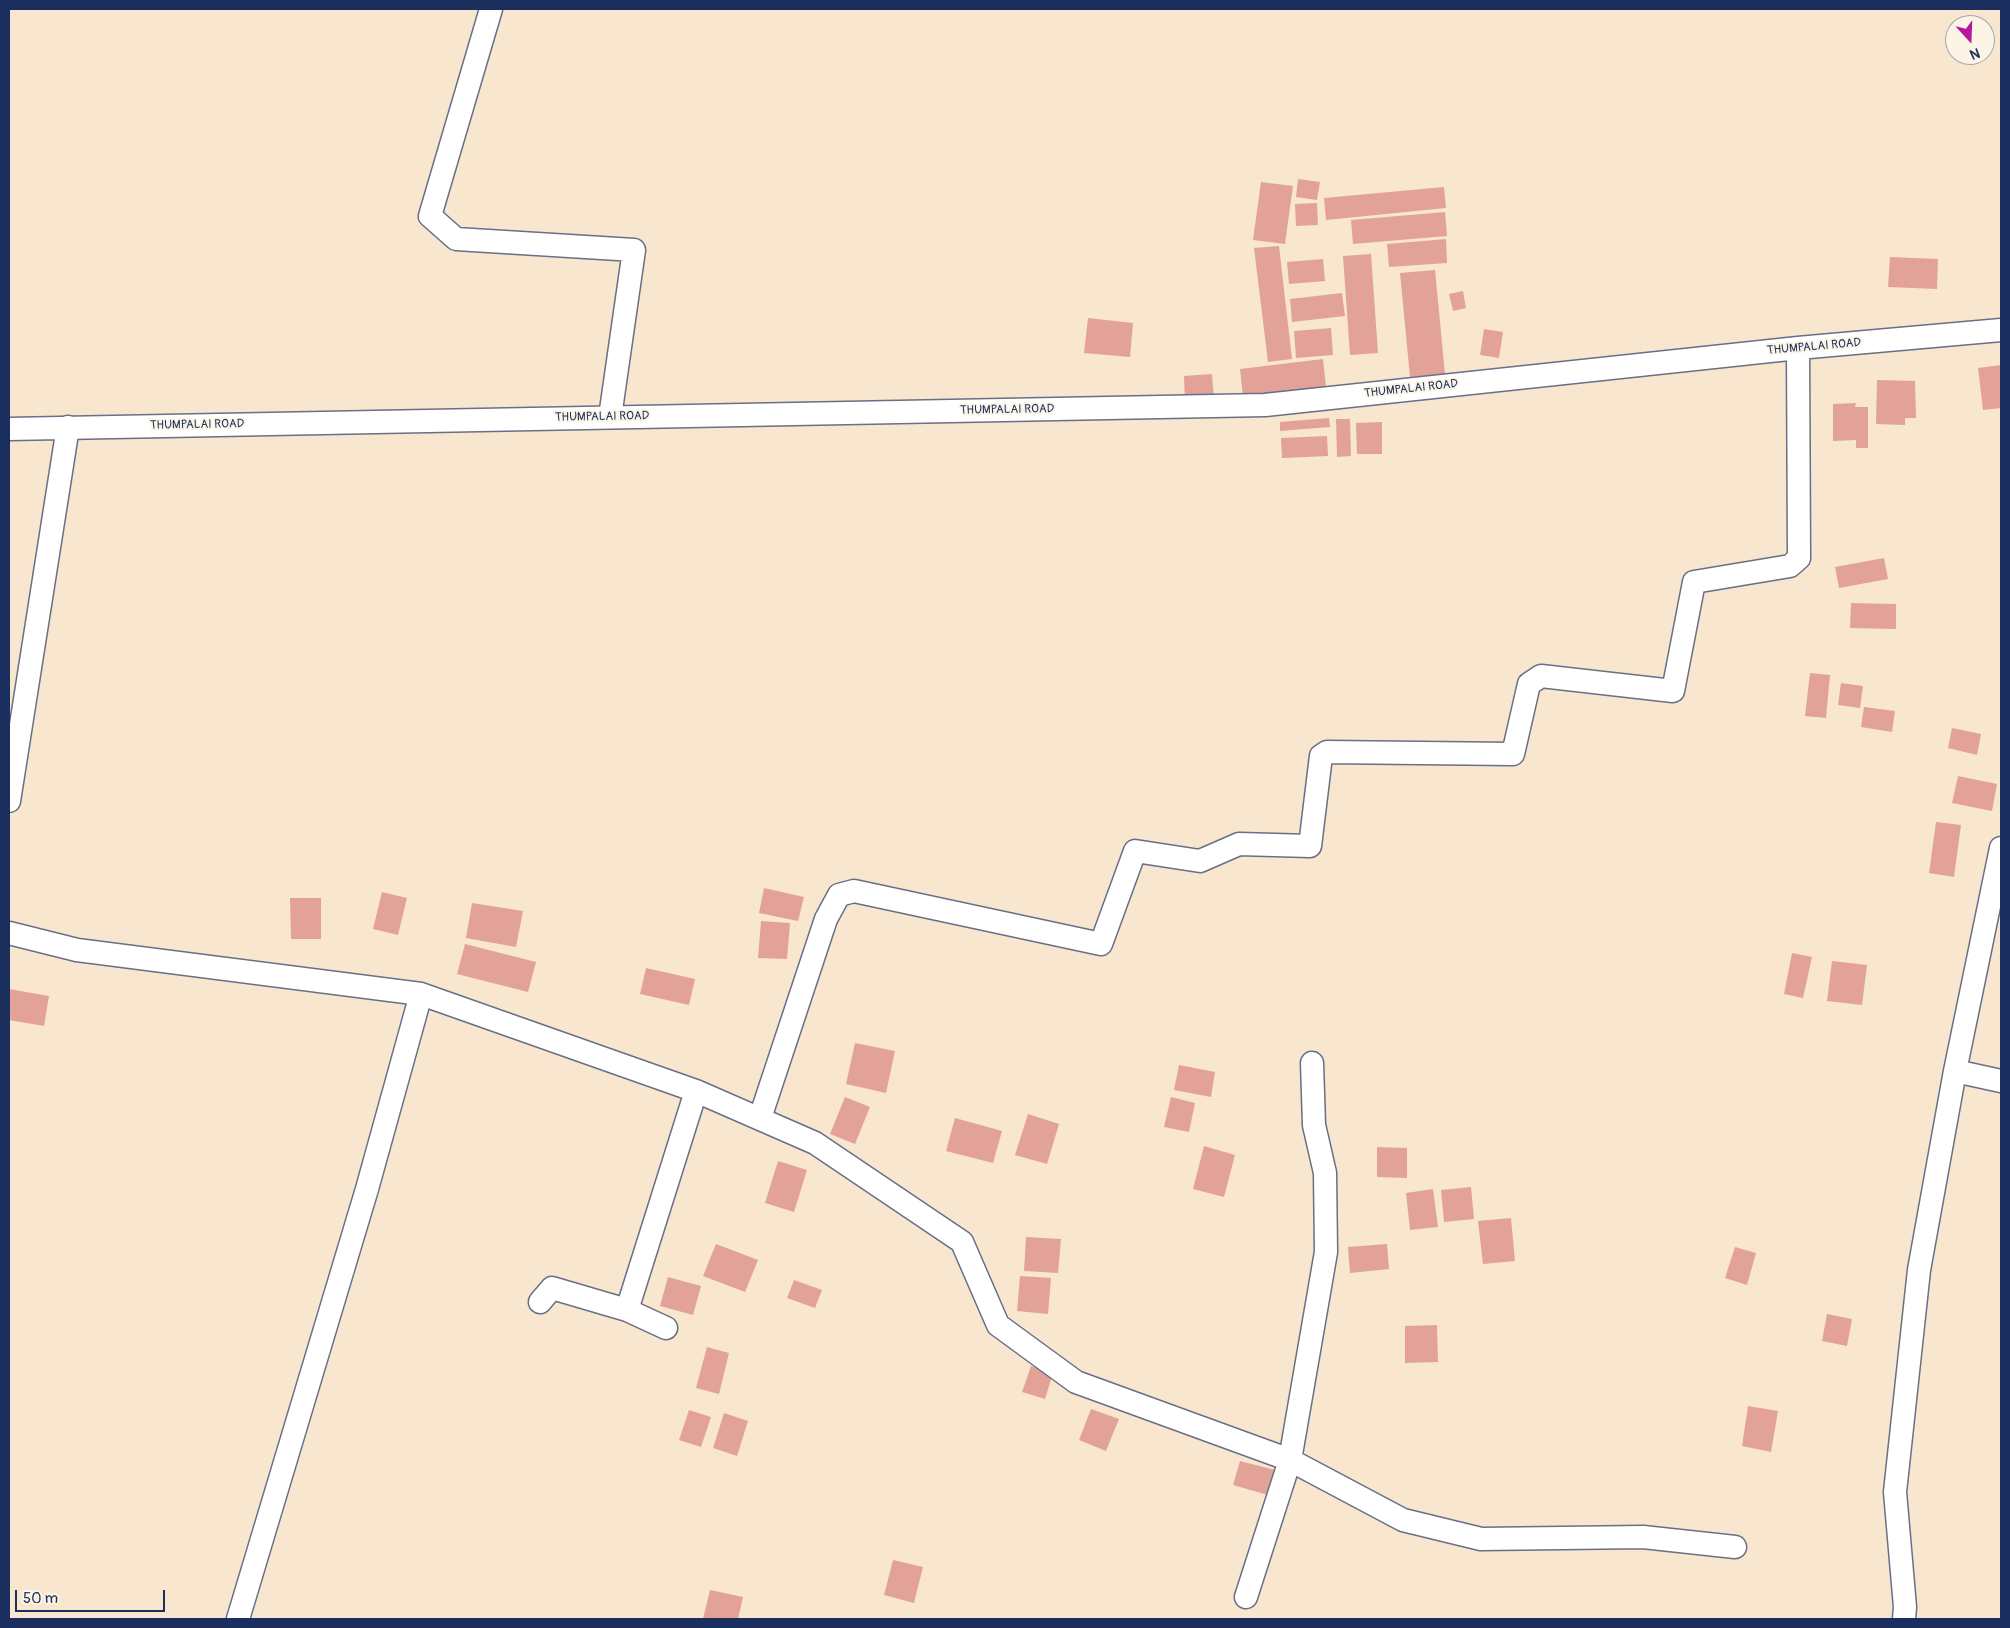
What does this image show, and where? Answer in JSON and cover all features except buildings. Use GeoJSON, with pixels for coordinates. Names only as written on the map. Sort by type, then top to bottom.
{"type":"FeatureCollection","features":[{"type":"Feature","properties":{"kind":"street"},"geometry":{"type":"LineString","coordinates":[[491,9],[430,216],[456,238],[634,250],[610,417]]}},
{"type":"Feature","properties":{"kind":"street","name":"THUMPALAI ROAD"},"geometry":{"type":"LineString","coordinates":[[9,428],[1265,405],[1798,348],[2001,330]]}},
{"type":"Feature","properties":{"kind":"street"},"geometry":{"type":"LineString","coordinates":[[760,1118],[826,919],[839,896],[854,891],[1101,944],[1136,851],[1200,861],[1239,844],[1310,846],[1321,756],[1327,752],[1513,754],[1529,684],[1541,676],[1672,690],[1694,582],[1790,566],[1799,558],[1798,348]]}},
{"type":"Feature","properties":{"kind":"street"},"geometry":{"type":"LineString","coordinates":[[9,801],[68,427]]}},
{"type":"Feature","properties":{"kind":"street"},"geometry":{"type":"LineString","coordinates":[[1904,1619],[1905,1607],[1895,1492],[1919,1270],[1955,1071],[2001,848]]}},
{"type":"Feature","properties":{"kind":"street"},"geometry":{"type":"LineString","coordinates":[[9,933],[77,950],[421,994],[696,1091],[815,1143],[962,1242],[998,1325],[1076,1382],[1290,1460],[1403,1520],[1481,1539],[1643,1537],[1735,1547]]}},
{"type":"Feature","properties":{"kind":"street"},"geometry":{"type":"LineString","coordinates":[[238,1619],[367,1189],[421,994]]}},
{"type":"Feature","properties":{"kind":"street"},"geometry":{"type":"LineString","coordinates":[[1246,1597],[1290,1460],[1326,1252],[1325,1173],[1314,1125],[1312,1063]]}},
{"type":"Feature","properties":{"kind":"street"},"geometry":{"type":"LineString","coordinates":[[1955,1071],[2001,1082]]}},
{"type":"Feature","properties":{"kind":"street"},"geometry":{"type":"LineString","coordinates":[[627,1310],[696,1091]]}},
{"type":"Feature","properties":{"kind":"street"},"geometry":{"type":"LineString","coordinates":[[540,1302],[552,1288],[627,1310],[666,1328]]}}]}
